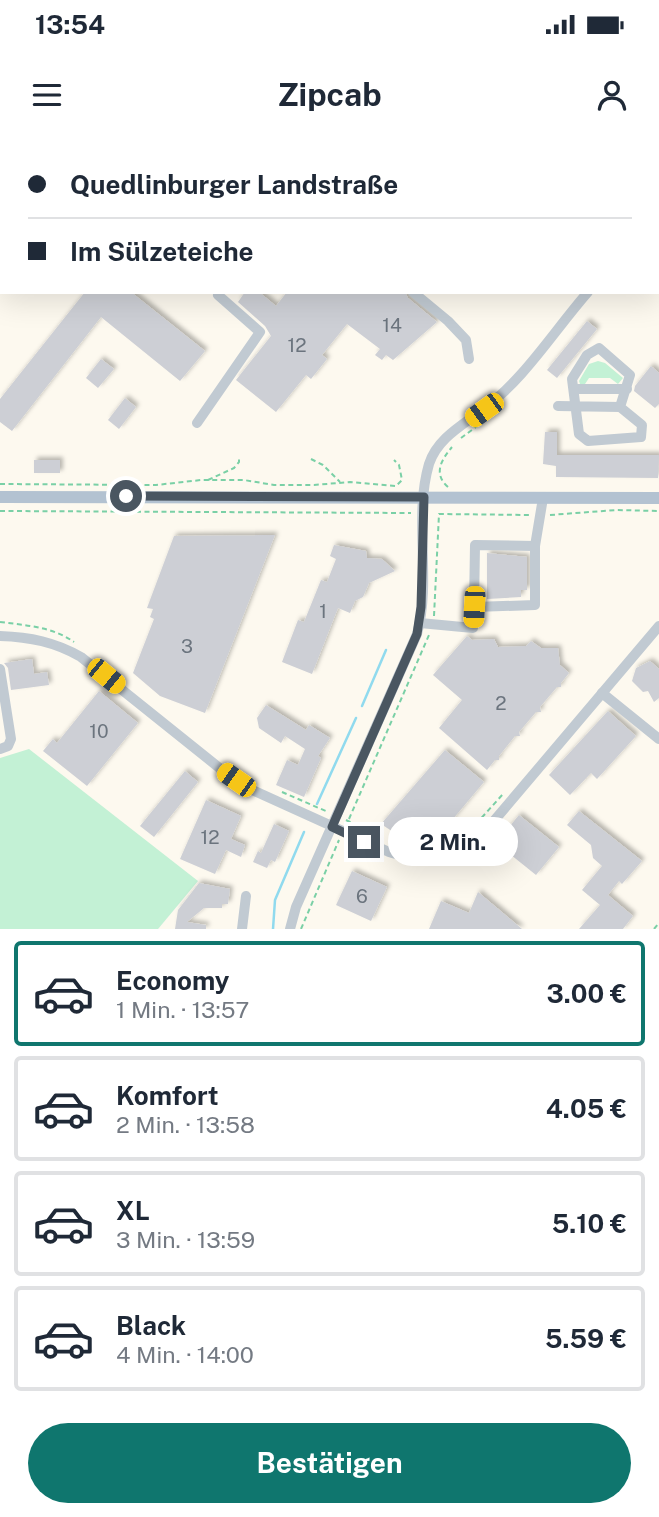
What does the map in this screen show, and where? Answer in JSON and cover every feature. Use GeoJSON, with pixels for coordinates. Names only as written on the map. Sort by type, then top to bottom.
{"type":"FeatureCollection","features":[{"type":"Feature","properties":{"kind":"main road"},"geometry":{"type":"LineString","coordinates":[[0,497],[659,498]]}},
{"type":"Feature","properties":{"kind":"street"},"geometry":{"type":"LineString","coordinates":[[197,423],[260,332],[230,308],[219,294]]}},
{"type":"Feature","properties":{"kind":"street"},"geometry":{"type":"LineString","coordinates":[[415,294],[466,340],[469,359]]}},
{"type":"Feature","properties":{"kind":"street"},"geometry":{"type":"LineString","coordinates":[[290,929],[296,907],[413,647],[420,622],[424,497],[429,464],[441,443],[504,392],[586,294]]}},
{"type":"Feature","properties":{"kind":"street"},"geometry":{"type":"LineString","coordinates":[[558,406],[577,407],[620,407],[642,425],[641,437],[588,441],[579,434],[577,407],[572,379],[587,355],[599,348],[631,374],[620,407]]}},
{"type":"Feature","properties":{"kind":"street"},"geometry":{"type":"LineString","coordinates":[[573,389],[627,389]]}},
{"type":"Feature","properties":{"kind":"street"},"geometry":{"type":"LineString","coordinates":[[474,607],[535,605],[535,546],[543,498]]}},
{"type":"Feature","properties":{"kind":"street"},"geometry":{"type":"LineString","coordinates":[[420,622],[473,628],[475,545],[535,546]]}},
{"type":"Feature","properties":{"kind":"street"},"geometry":{"type":"LineString","coordinates":[[0,636],[27,637],[65,648],[106,676],[222,770],[250,789],[400,856],[435,855],[473,839],[492,822],[659,626]]}},
{"type":"Feature","properties":{"kind":"street"},"geometry":{"type":"LineString","coordinates":[[0,669],[11,739],[8,746],[0,748]]}},
{"type":"Feature","properties":{"kind":"street"},"geometry":{"type":"LineString","coordinates":[[602,693],[659,739]]}},
{"type":"Feature","properties":{"kind":"street"},"geometry":{"type":"LineString","coordinates":[[242,929],[246,897]]}},
{"type":"Feature","properties":{"kind":"path"},"geometry":{"type":"LineString","coordinates":[[451,488],[440,479],[441,464],[451,447],[477,426]]}},
{"type":"Feature","properties":{"kind":"path"},"geometry":{"type":"LineString","coordinates":[[207,480],[234,468],[239,457]]}},
{"type":"Feature","properties":{"kind":"path"},"geometry":{"type":"LineString","coordinates":[[311,459],[323,465],[340,482]]}},
{"type":"Feature","properties":{"kind":"path"},"geometry":{"type":"LineString","coordinates":[[0,484],[156,485],[244,480],[274,485],[340,482],[396,486],[402,480],[399,465],[394,460]]}},
{"type":"Feature","properties":{"kind":"path"},"geometry":{"type":"LineString","coordinates":[[0,511],[411,513]]}},
{"type":"Feature","properties":{"kind":"path"},"geometry":{"type":"LineString","coordinates":[[0,622],[51,631],[75,643]]}},
{"type":"Feature","properties":{"kind":"path"},"geometry":{"type":"LineString","coordinates":[[473,826],[508,788]]}},
{"type":"Feature","properties":{"kind":"path"},"geometry":{"type":"LineString","coordinates":[[274,789],[380,837]]}},
{"type":"Feature","properties":{"kind":"path"},"geometry":{"type":"LineString","coordinates":[[654,929],[659,923]]}},
{"type":"Feature","properties":{"kind":"shaded area"},"geometry":{"type":"Polygon","coordinates":[[[0,294],[659,294],[659,929],[158,929],[198,881],[0,758],[0,294]]]}},
{"type":"Feature","properties":{"kind":"green space"},"geometry":{"type":"Polygon","coordinates":[[[598,361],[605,363],[623,378],[618,384],[610,378],[589,378],[585,384],[580,384],[579,381],[589,364],[598,361]]]}},
{"type":"Feature","properties":{"kind":"green space"},"geometry":{"type":"Polygon","coordinates":[[[29,749],[198,881],[158,929],[0,929],[0,758],[29,749]]]}},
{"type":"Feature","properties":{"kind":"building"},"geometry":{"type":"Polygon","coordinates":[[[83,294],[134,294],[205,351],[180,381],[101,317],[12,431],[0,422],[0,399],[83,294]]]}},
{"type":"Feature","properties":{"kind":"building"},"geometry":{"type":"Polygon","coordinates":[[[244,294],[261,294],[276,306],[285,294],[406,294],[437,322],[393,360],[386,355],[382,360],[375,355],[380,349],[347,324],[322,355],[327,359],[311,379],[306,375],[276,412],[236,380],[271,336],[265,326],[238,302],[244,294]]]}},
{"type":"Feature","properties":{"kind":"building"},"geometry":{"type":"Polygon","coordinates":[[[587,321],[597,329],[557,378],[547,370],[587,321]]]}},
{"type":"Feature","properties":{"kind":"building"},"geometry":{"type":"Polygon","coordinates":[[[101,359],[114,369],[98,388],[86,378],[101,359]]]}},
{"type":"Feature","properties":{"kind":"building"},"geometry":{"type":"Polygon","coordinates":[[[651,366],[659,373],[659,404],[655,408],[634,391],[651,366]]]}},
{"type":"Feature","properties":{"kind":"building"},"geometry":{"type":"Polygon","coordinates":[[[125,398],[136,407],[119,429],[108,420],[125,398]]]}},
{"type":"Feature","properties":{"kind":"building"},"geometry":{"type":"Polygon","coordinates":[[[545,432],[557,432],[557,455],[659,455],[658,478],[556,477],[556,466],[543,464],[545,432]]]}},
{"type":"Feature","properties":{"kind":"building"},"geometry":{"type":"Polygon","coordinates":[[[34,460],[60,460],[60,473],[34,473],[34,460]]]}},
{"type":"Feature","properties":{"kind":"building"},"geometry":{"type":"Polygon","coordinates":[[[275,535],[205,713],[160,696],[133,673],[154,619],[150,617],[153,609],[147,608],[174,536],[275,535]]]}},
{"type":"Feature","properties":{"kind":"building"},"geometry":{"type":"Polygon","coordinates":[[[334,545],[366,551],[367,558],[382,559],[395,571],[369,583],[363,597],[355,601],[350,613],[338,608],[312,674],[282,662],[298,620],[304,622],[321,580],[327,582],[336,559],[330,556],[334,545]]]}},
{"type":"Feature","properties":{"kind":"building"},"geometry":{"type":"Polygon","coordinates":[[[487,553],[527,557],[527,590],[521,590],[521,597],[487,599],[487,553]]]}},
{"type":"Feature","properties":{"kind":"building"},"geometry":{"type":"Polygon","coordinates":[[[467,636],[472,640],[494,639],[498,647],[526,646],[531,641],[541,648],[558,648],[560,665],[569,673],[561,687],[557,687],[540,707],[541,712],[536,712],[519,732],[520,736],[515,736],[499,756],[499,760],[495,760],[487,770],[439,728],[462,700],[433,675],[467,636]]]}},
{"type":"Feature","properties":{"kind":"building"},"geometry":{"type":"Polygon","coordinates":[[[32,659],[34,674],[47,672],[49,685],[11,690],[8,668],[4,663],[32,659]]]}},
{"type":"Feature","properties":{"kind":"building"},"geometry":{"type":"Polygon","coordinates":[[[650,661],[659,669],[659,698],[654,702],[648,691],[643,692],[632,681],[636,668],[650,661]]]}},
{"type":"Feature","properties":{"kind":"building"},"geometry":{"type":"Polygon","coordinates":[[[99,691],[138,723],[87,786],[43,751],[53,739],[57,743],[99,691]]]}},
{"type":"Feature","properties":{"kind":"building"},"geometry":{"type":"Polygon","coordinates":[[[266,705],[306,730],[309,725],[330,738],[318,756],[321,758],[304,797],[276,785],[287,760],[298,765],[305,749],[285,736],[281,743],[259,728],[257,718],[266,705]]]}},
{"type":"Feature","properties":{"kind":"building"},"geometry":{"type":"Polygon","coordinates":[[[608,711],[636,736],[597,779],[591,773],[570,795],[549,775],[608,711]]]}},
{"type":"Feature","properties":{"kind":"building"},"geometry":{"type":"Polygon","coordinates":[[[445,750],[484,782],[442,832],[404,839],[381,824],[445,750]]]}},
{"type":"Feature","properties":{"kind":"building"},"geometry":{"type":"Polygon","coordinates":[[[185,771],[198,782],[154,837],[140,826],[185,771]]]}},
{"type":"Feature","properties":{"kind":"building"},"geometry":{"type":"Polygon","coordinates":[[[206,800],[241,816],[231,839],[245,845],[241,857],[226,850],[215,874],[180,859],[206,800]]]}},
{"type":"Feature","properties":{"kind":"building"},"geometry":{"type":"Polygon","coordinates":[[[579,811],[642,861],[622,884],[619,881],[608,895],[633,916],[623,929],[579,929],[600,905],[582,890],[602,866],[593,858],[591,845],[567,825],[579,811]]]}},
{"type":"Feature","properties":{"kind":"building"},"geometry":{"type":"Polygon","coordinates":[[[519,815],[559,847],[536,875],[496,843],[519,815]]]}},
{"type":"Feature","properties":{"kind":"building"},"geometry":{"type":"Polygon","coordinates":[[[274,824],[289,831],[275,862],[271,860],[267,868],[253,862],[258,851],[261,853],[274,824]]]}},
{"type":"Feature","properties":{"kind":"building"},"geometry":{"type":"Polygon","coordinates":[[[352,871],[387,887],[371,921],[336,905],[352,871]]]}},
{"type":"Feature","properties":{"kind":"building"},"geometry":{"type":"Polygon","coordinates":[[[199,883],[230,889],[228,904],[222,904],[222,908],[204,908],[187,922],[206,925],[206,929],[175,929],[178,910],[199,883]]]}},
{"type":"Feature","properties":{"kind":"building"},"geometry":{"type":"Polygon","coordinates":[[[478,892],[522,929],[429,929],[441,901],[469,913],[478,892]]]}},
{"type":"Feature","properties":{"kind":"waterway"},"geometry":{"type":"LineString","coordinates":[[362,706],[386,650]]}},
{"type":"Feature","properties":{"kind":"waterway"},"geometry":{"type":"LineString","coordinates":[[317,804],[356,718]]}},
{"type":"Feature","properties":{"kind":"waterway"},"geometry":{"type":"LineString","coordinates":[[273,929],[275,900],[304,832]]}},
{"type":"Feature","properties":{"kind":"route"},"geometry":{"type":"LineString","coordinates":[[126,496],[424,497],[421,607],[417,634],[332,827],[364,842]]}}]}
